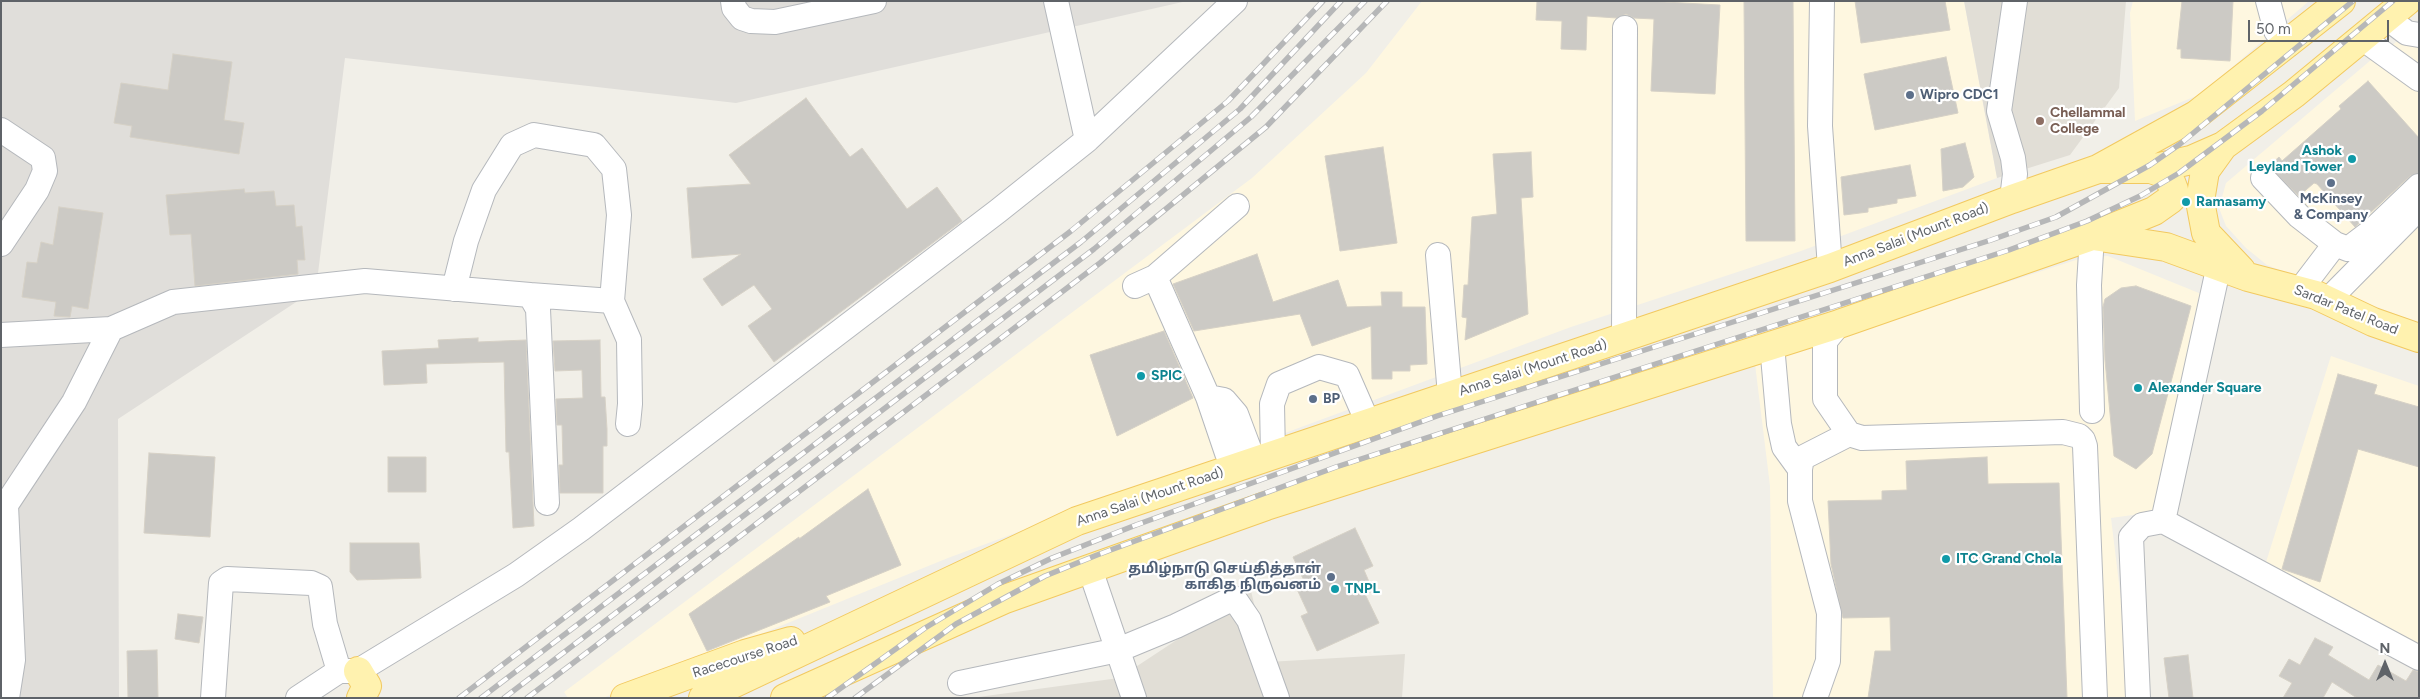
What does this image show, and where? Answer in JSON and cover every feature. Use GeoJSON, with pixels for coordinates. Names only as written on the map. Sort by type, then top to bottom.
{"type":"FeatureCollection","features":[{"type":"Feature","properties":{"kind":"main road","name":"Anna Salai (Mount Road)"},"geometry":{"type":"LineString","coordinates":[[703,698],[1077,521],[1830,268],[2012,199],[2098,170],[2196,115],[2342,1]]}},
{"type":"Feature","properties":{"kind":"main road"},"geometry":{"type":"LineString","coordinates":[[2098,170],[2151,169],[2191,160],[2223,146],[2294,94],[2397,10]]}},
{"type":"Feature","properties":{"kind":"main road"},"geometry":{"type":"LineString","coordinates":[[2223,146],[2205,171],[2200,201],[2206,233],[2248,277]]}},
{"type":"Feature","properties":{"kind":"main road"},"geometry":{"type":"LineString","coordinates":[[785,698],[1006,599],[1266,506],[1839,324],[2092,236],[2154,211],[2171,199],[2174,190],[2172,182],[2162,173],[2151,169]]}},
{"type":"Feature","properties":{"kind":"main road"},"geometry":{"type":"LineString","coordinates":[[2092,236],[2166,247],[2218,264],[2248,277]]}},
{"type":"Feature","properties":{"kind":"main road","name":"Sardar Patel Road"},"geometry":{"type":"LineString","coordinates":[[2248,277],[2314,295],[2373,322],[2419,338]]}},
{"type":"Feature","properties":{"kind":"main road","name":"Racecourse Road"},"geometry":{"type":"LineString","coordinates":[[624,698],[745,654],[867,619]]}},
{"type":"Feature","properties":{"kind":"street"},"geometry":{"type":"LineString","coordinates":[[733,1],[734,8],[742,18],[751,21],[775,22],[874,1]]}},
{"type":"Feature","properties":{"kind":"street"},"geometry":{"type":"LineString","coordinates":[[1056,1],[1087,140]]}},
{"type":"Feature","properties":{"kind":"street"},"geometry":{"type":"LineString","coordinates":[[298,698],[352,680],[394,648],[516,575],[581,530],[998,211],[1087,140],[1235,1]]}},
{"type":"Feature","properties":{"kind":"street"},"geometry":{"type":"LineString","coordinates":[[1822,1],[1820,126],[1830,268]]}},
{"type":"Feature","properties":{"kind":"street"},"geometry":{"type":"LineString","coordinates":[[2012,199],[2015,174],[2013,158],[1999,112],[2015,1]]}},
{"type":"Feature","properties":{"kind":"street"},"geometry":{"type":"LineString","coordinates":[[2268,1],[2276,31],[2289,44]]}},
{"type":"Feature","properties":{"kind":"street"},"geometry":{"type":"LineString","coordinates":[[2397,10],[2407,33],[2419,35]]}},
{"type":"Feature","properties":{"kind":"street"},"geometry":{"type":"LineString","coordinates":[[1624,338],[1625,28]]}},
{"type":"Feature","properties":{"kind":"street"},"geometry":{"type":"LineString","coordinates":[[2362,38],[2419,79]]}},
{"type":"Feature","properties":{"kind":"street"},"geometry":{"type":"LineString","coordinates":[[1,130],[43,158],[45,171],[38,190],[1,244]]}},
{"type":"Feature","properties":{"kind":"street"},"geometry":{"type":"LineString","coordinates":[[454,288],[466,241],[484,190],[512,145],[534,135],[594,145],[614,169],[619,215],[612,301],[629,340],[630,404],[628,424]]}},
{"type":"Feature","properties":{"kind":"street"},"geometry":{"type":"LineString","coordinates":[[2262,178],[2299,216],[2341,246]]}},
{"type":"Feature","properties":{"kind":"street"},"geometry":{"type":"LineString","coordinates":[[2314,295],[2341,246],[2373,230],[2419,186]]}},
{"type":"Feature","properties":{"kind":"street"},"geometry":{"type":"LineString","coordinates":[[1237,206],[1145,282],[1208,397],[1227,453],[1254,461],[1279,384],[1319,367],[1346,374],[1368,423]]}},
{"type":"Feature","properties":{"kind":"street"},"geometry":{"type":"LineString","coordinates":[[2314,295],[2419,208]]}},
{"type":"Feature","properties":{"kind":"street"},"geometry":{"type":"LineString","coordinates":[[2092,236],[2089,285],[2092,411]]}},
{"type":"Feature","properties":{"kind":"street"},"geometry":{"type":"LineString","coordinates":[[1438,255],[1450,396]]}},
{"type":"Feature","properties":{"kind":"street"},"geometry":{"type":"LineString","coordinates":[[2163,521],[2218,264]]}},
{"type":"Feature","properties":{"kind":"street"},"geometry":{"type":"LineString","coordinates":[[1,336],[111,329],[174,302],[366,281],[612,301]]}},
{"type":"Feature","properties":{"kind":"street"},"geometry":{"type":"LineString","coordinates":[[530,295],[538,309],[547,503]]}},
{"type":"Feature","properties":{"kind":"street"},"geometry":{"type":"LineString","coordinates":[[1839,324],[1826,341],[1825,399],[1849,434],[1862,438],[2063,432],[2078,436],[2085,446],[2095,698]]}},
{"type":"Feature","properties":{"kind":"street"},"geometry":{"type":"LineString","coordinates":[[7,698],[13,660],[4,509],[74,402],[111,329]]}},
{"type":"Feature","properties":{"kind":"street"},"geometry":{"type":"LineString","coordinates":[[1772,345],[1779,424],[1784,448],[1800,469]]}},
{"type":"Feature","properties":{"kind":"street"},"geometry":{"type":"LineString","coordinates":[[1815,698],[1828,661],[1830,639],[1828,613],[1800,501],[1800,469],[1802,458],[1849,434]]}},
{"type":"Feature","properties":{"kind":"street"},"geometry":{"type":"LineString","coordinates":[[2138,698],[2132,537],[2142,525],[2163,521],[2419,658]]}},
{"type":"Feature","properties":{"kind":"street"},"geometry":{"type":"LineString","coordinates":[[1090,569],[1134,698]]}},
{"type":"Feature","properties":{"kind":"street"},"geometry":{"type":"LineString","coordinates":[[213,698],[221,583],[227,579],[311,583],[320,587],[325,624],[352,680]]}},
{"type":"Feature","properties":{"kind":"street"},"geometry":{"type":"LineString","coordinates":[[960,682],[1118,650],[1176,626],[1234,598],[1249,620],[1276,698]]}},
{"type":"Feature","properties":{"kind":"shaded area"},"geometry":{"type":"Polygon","coordinates":[[[1,1],[1187,1],[736,103],[345,58],[316,289],[118,419],[119,698],[1,698],[1,1]]]}},
{"type":"Feature","properties":{"kind":"shaded area"},"geometry":{"type":"Polygon","coordinates":[[[1422,1],[1964,1],[1997,178],[1801,251],[1571,327],[948,558],[603,698],[568,698],[564,692],[1252,178],[1366,73],[1422,1]]]}},
{"type":"Feature","properties":{"kind":"shaded area","name":"Chellammal College"},"geometry":{"type":"Polygon","coordinates":[[[1964,1],[2126,1],[2119,88],[2070,155],[1997,178],[1964,1]]]}},
{"type":"Feature","properties":{"kind":"shaded area"},"geometry":{"type":"Polygon","coordinates":[[[2133,1],[2309,1],[2201,94],[2135,121],[2130,13],[2133,1]]]}},
{"type":"Feature","properties":{"kind":"shaded area"},"geometry":{"type":"Polygon","coordinates":[[[2419,23],[2419,323],[2267,265],[2246,248],[2226,226],[2219,208],[2226,183],[2378,54],[2378,57],[2419,23]]]}},
{"type":"Feature","properties":{"kind":"shaded area"},"geometry":{"type":"Polygon","coordinates":[[[2108,256],[2216,300],[2154,512],[2111,518],[2133,698],[1773,698],[1770,486],[1755,364],[2085,257],[2108,256]]]}},
{"type":"Feature","properties":{"kind":"shaded area"},"geometry":{"type":"Polygon","coordinates":[[[2331,356],[2419,386],[2419,665],[2261,578],[2331,356]]]}},
{"type":"Feature","properties":{"kind":"shaded area"},"geometry":{"type":"Polygon","coordinates":[[[1251,591],[1268,662],[1405,654],[1402,698],[971,698],[1119,678],[1251,591]]]}},
{"type":"Feature","properties":{"kind":"building"},"geometry":{"type":"Polygon","coordinates":[[[1537,1],[1646,1],[1720,5],[1715,94],[1651,91],[1654,19],[1634,18],[1626,14],[1617,18],[1587,16],[1586,50],[1561,49],[1562,21],[1536,20],[1537,1]]]}},
{"type":"Feature","properties":{"kind":"building"},"geometry":{"type":"Polygon","coordinates":[[[1744,1],[1793,1],[1795,241],[1746,241],[1744,1]]]}},
{"type":"Feature","properties":{"kind":"building"},"geometry":{"type":"Polygon","coordinates":[[[1855,1],[1945,1],[1950,30],[1861,43],[1855,1]]]}},
{"type":"Feature","properties":{"kind":"building"},"geometry":{"type":"Polygon","coordinates":[[[2182,1],[2233,1],[2230,61],[2181,58],[2181,49],[2177,49],[2182,1]]]}},
{"type":"Feature","properties":{"kind":"building"},"geometry":{"type":"Polygon","coordinates":[[[173,54],[232,62],[224,120],[244,123],[239,154],[130,137],[132,126],[114,123],[121,83],[168,90],[173,54]]]}},
{"type":"Feature","properties":{"kind":"building"},"geometry":{"type":"Polygon","coordinates":[[[1946,57],[1958,113],[1875,130],[1864,74],[1946,57]]]}},
{"type":"Feature","properties":{"kind":"building","name":"Ashok Leyland Tower"},"geometry":{"type":"Polygon","coordinates":[[[2368,81],[2419,138],[2419,173],[2410,176],[2355,227],[2317,184],[2314,183],[2299,196],[2269,166],[2279,157],[2282,161],[2341,109],[2339,106],[2368,81]]]}},
{"type":"Feature","properties":{"kind":"building"},"geometry":{"type":"Polygon","coordinates":[[[806,98],[850,157],[862,148],[907,209],[937,187],[962,221],[774,362],[748,326],[772,309],[754,285],[722,306],[703,279],[741,254],[692,258],[687,188],[751,184],[729,155],[806,98]]]}},
{"type":"Feature","properties":{"kind":"building"},"geometry":{"type":"Polygon","coordinates":[[[1965,143],[1974,177],[1963,187],[1943,191],[1941,149],[1965,143]]]}},
{"type":"Feature","properties":{"kind":"building"},"geometry":{"type":"Polygon","coordinates":[[[1383,147],[1397,243],[1340,251],[1325,156],[1383,147]]]}},
{"type":"Feature","properties":{"kind":"building"},"geometry":{"type":"Polygon","coordinates":[[[1531,152],[1533,197],[1521,198],[1528,314],[1465,340],[1467,318],[1462,317],[1464,285],[1468,285],[1472,217],[1497,214],[1493,154],[1531,152]]]}},
{"type":"Feature","properties":{"kind":"building"},"geometry":{"type":"Polygon","coordinates":[[[1910,165],[1916,196],[1897,199],[1897,203],[1868,208],[1868,212],[1844,215],[1841,177],[1910,165]]]}},
{"type":"Feature","properties":{"kind":"building"},"geometry":{"type":"Polygon","coordinates":[[[244,189],[245,193],[274,191],[276,206],[294,205],[296,227],[302,226],[305,260],[297,260],[298,274],[195,286],[191,234],[170,235],[166,195],[244,189]]]}},
{"type":"Feature","properties":{"kind":"building"},"geometry":{"type":"Polygon","coordinates":[[[59,207],[103,213],[88,309],[72,306],[70,317],[54,316],[56,302],[22,297],[27,262],[37,263],[41,242],[53,245],[59,207]]]}},
{"type":"Feature","properties":{"kind":"building"},"geometry":{"type":"Polygon","coordinates":[[[1257,254],[1273,302],[1338,280],[1347,307],[1382,306],[1381,292],[1402,292],[1402,307],[1425,307],[1427,364],[1410,365],[1410,371],[1392,371],[1392,379],[1372,379],[1371,326],[1312,346],[1300,314],[1194,331],[1173,284],[1257,254]]]}},
{"type":"Feature","properties":{"kind":"building","name":"Alexander Square"},"geometry":{"type":"Polygon","coordinates":[[[2136,286],[2191,306],[2152,454],[2136,469],[2114,456],[2105,360],[2103,307],[2105,299],[2121,288],[2136,286]]]}},
{"type":"Feature","properties":{"kind":"building","name":"SPIC"},"geometry":{"type":"Polygon","coordinates":[[[1164,331],[1193,398],[1117,436],[1090,355],[1164,331]]]}},
{"type":"Feature","properties":{"kind":"building"},"geometry":{"type":"Polygon","coordinates":[[[478,338],[478,342],[526,340],[534,526],[513,528],[509,452],[506,452],[504,362],[426,364],[427,383],[384,385],[382,351],[439,348],[438,340],[478,338]]]}},
{"type":"Feature","properties":{"kind":"building"},"geometry":{"type":"Polygon","coordinates":[[[600,340],[601,397],[605,397],[607,429],[607,446],[603,446],[603,493],[560,493],[559,465],[563,465],[562,425],[557,425],[556,399],[583,398],[582,370],[555,371],[553,341],[600,340]]]}},
{"type":"Feature","properties":{"kind":"building"},"geometry":{"type":"Polygon","coordinates":[[[2338,374],[2377,385],[2374,394],[2419,407],[2419,467],[2358,449],[2320,582],[2282,569],[2338,374]]]}},
{"type":"Feature","properties":{"kind":"building"},"geometry":{"type":"Polygon","coordinates":[[[149,453],[215,457],[210,537],[144,533],[149,453]]]}},
{"type":"Feature","properties":{"kind":"building"},"geometry":{"type":"Polygon","coordinates":[[[388,457],[426,457],[426,492],[388,492],[388,457]]]}},
{"type":"Feature","properties":{"kind":"building","name":"ITC Grand Chola"},"geometry":{"type":"Polygon","coordinates":[[[1987,457],[1988,484],[2059,483],[2067,698],[1868,698],[1875,651],[1891,651],[1890,617],[1843,618],[1831,564],[1828,501],[1882,500],[1882,491],[1907,490],[1906,461],[1987,457]]]}},
{"type":"Feature","properties":{"kind":"building"},"geometry":{"type":"Polygon","coordinates":[[[868,489],[901,565],[826,596],[830,602],[707,651],[689,614],[868,489]]]}},
{"type":"Feature","properties":{"kind":"building","name":"TNPL"},"geometry":{"type":"Polygon","coordinates":[[[1355,528],[1373,566],[1364,570],[1373,591],[1365,594],[1379,623],[1317,651],[1301,616],[1308,613],[1296,587],[1305,583],[1293,557],[1355,528]]]}},
{"type":"Feature","properties":{"kind":"building"},"geometry":{"type":"Polygon","coordinates":[[[350,543],[419,543],[421,578],[357,580],[350,572],[350,543]]]}},
{"type":"Feature","properties":{"kind":"building"},"geometry":{"type":"Polygon","coordinates":[[[178,614],[203,617],[199,643],[175,639],[178,614]]]}},
{"type":"Feature","properties":{"kind":"building"},"geometry":{"type":"Polygon","coordinates":[[[2315,638],[2333,647],[2328,655],[2369,680],[2378,665],[2406,681],[2413,670],[2419,672],[2419,698],[2357,698],[2332,682],[2323,698],[2283,698],[2292,683],[2279,676],[2289,659],[2300,665],[2315,638]]]}},
{"type":"Feature","properties":{"kind":"building"},"geometry":{"type":"Polygon","coordinates":[[[157,650],[158,698],[128,698],[127,651],[157,650]]]}},
{"type":"Feature","properties":{"kind":"building"},"geometry":{"type":"Polygon","coordinates":[[[2188,655],[2193,698],[2169,698],[2164,658],[2188,655]]]}},
{"type":"Feature","properties":{"kind":"railway"},"geometry":{"type":"LineString","coordinates":[[459,698],[1071,231],[1228,101],[1323,1]]}},
{"type":"Feature","properties":{"kind":"railway"},"geometry":{"type":"LineString","coordinates":[[481,698],[1081,242],[1240,109],[1341,1]]}},
{"type":"Feature","properties":{"kind":"railway"},"geometry":{"type":"LineString","coordinates":[[504,698],[1094,249],[1251,117],[1365,1]]}},
{"type":"Feature","properties":{"kind":"railway"},"geometry":{"type":"LineString","coordinates":[[527,698],[1100,263],[1266,127],[1387,1]]}},
{"type":"Feature","properties":{"kind":"railway"},"geometry":{"type":"LineString","coordinates":[[827,698],[925,628],[998,584],[1052,558],[1136,525],[1437,416],[1991,240],[2056,217],[2150,165],[2180,144],[2353,1]]}},
{"type":"Feature","properties":{"kind":"railway"},"geometry":{"type":"LineString","coordinates":[[855,698],[956,624],[1045,576],[1097,555],[1336,467],[2009,250],[2087,221],[2140,196],[2179,173],[2262,111],[2393,1]]}},
{"type":"Feature","properties":{"kind":"place","name":"Wipro CDC1"},"geometry":{"type":"Point","coordinates":[1910,95]}},
{"type":"Feature","properties":{"kind":"place","name":"Chellammal College"},"geometry":{"type":"Point","coordinates":[2040,121]}},
{"type":"Feature","properties":{"kind":"place","name":"Ashok Leyland Tower"},"geometry":{"type":"Point","coordinates":[2352,159]}},
{"type":"Feature","properties":{"kind":"place","name":"McKinsey & Company"},"geometry":{"type":"Point","coordinates":[2331,183]}},
{"type":"Feature","properties":{"kind":"place","name":"Ramasamy"},"geometry":{"type":"Point","coordinates":[2186,202]}},
{"type":"Feature","properties":{"kind":"place","name":"SPIC"},"geometry":{"type":"Point","coordinates":[1141,376]}},
{"type":"Feature","properties":{"kind":"place","name":"Alexander Square"},"geometry":{"type":"Point","coordinates":[2138,388]}},
{"type":"Feature","properties":{"kind":"place","name":"BP"},"geometry":{"type":"Point","coordinates":[1313,399]}},
{"type":"Feature","properties":{"kind":"place","name":"ITC Grand Chola"},"geometry":{"type":"Point","coordinates":[1946,559]}},
{"type":"Feature","properties":{"kind":"place","name":"தமிழ்நாடு செய்தித்தாள் காகித நிருவனம்"},"geometry":{"type":"Point","coordinates":[1331,577]}},
{"type":"Feature","properties":{"kind":"place","name":"TNPL"},"geometry":{"type":"Point","coordinates":[1335,589]}}]}
